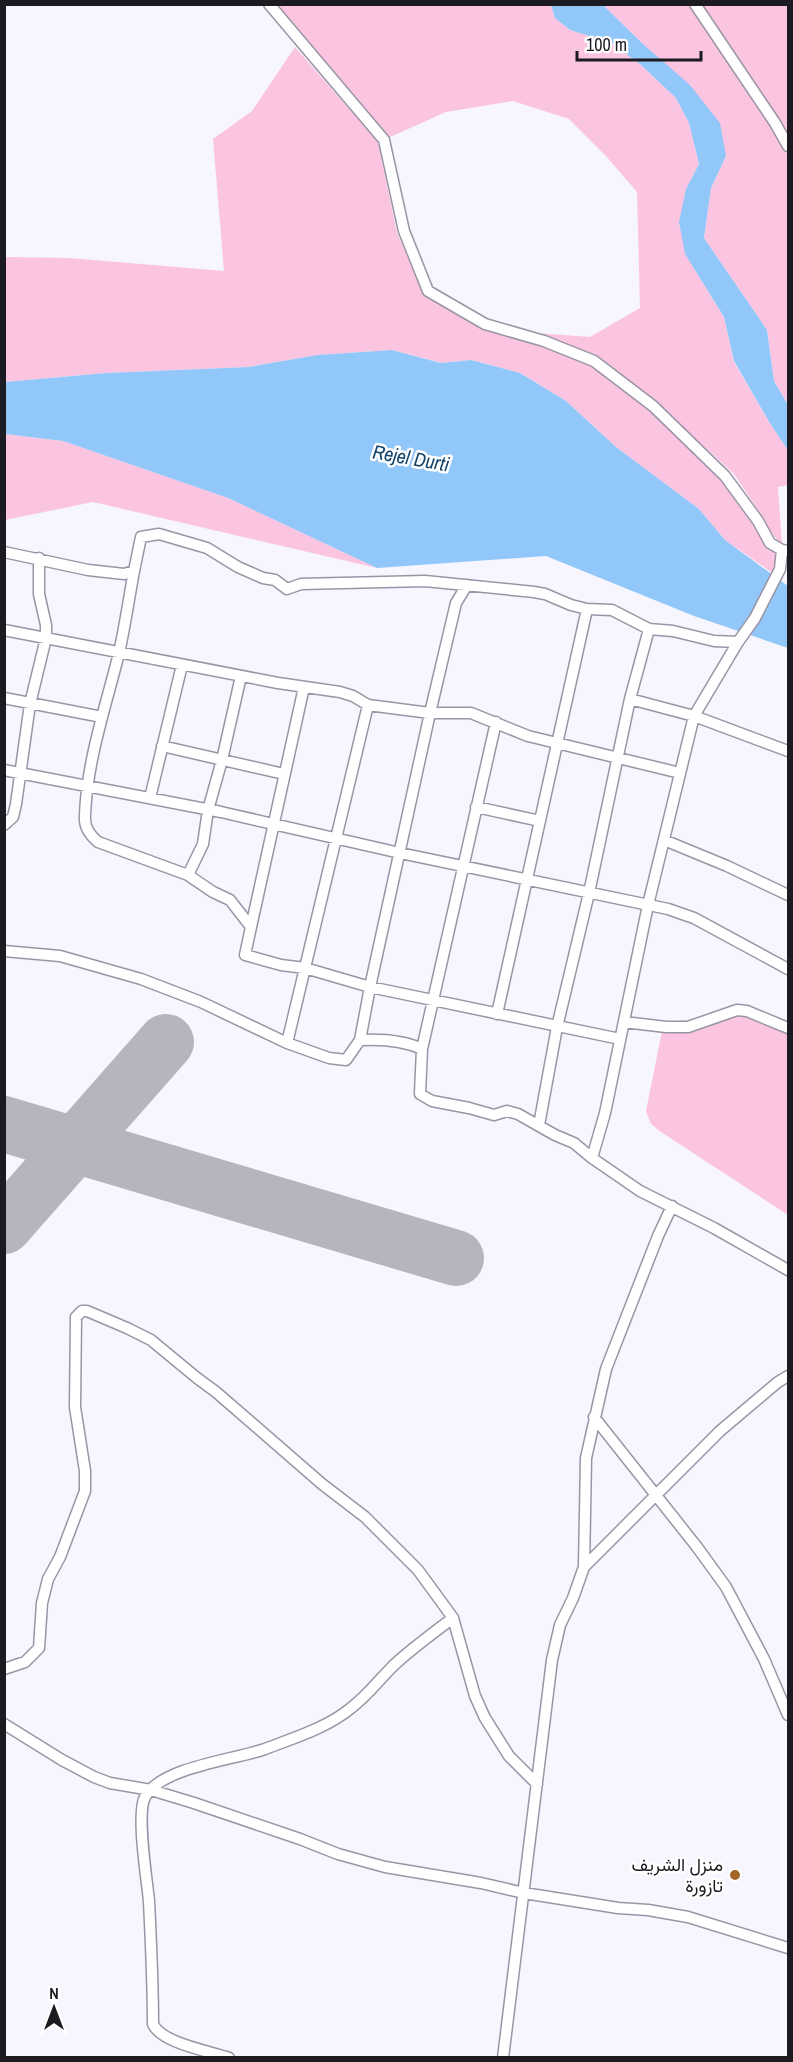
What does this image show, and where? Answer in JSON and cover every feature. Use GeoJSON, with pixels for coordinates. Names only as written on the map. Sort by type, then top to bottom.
{"type":"FeatureCollection","features":[{"type":"Feature","properties":{"kind":"street"},"geometry":{"type":"LineString","coordinates":[[268,4],[384,140],[405,231],[428,291],[485,324],[544,341],[594,361],[653,406],[725,476],[758,521],[770,543],[785,550],[780,569],[755,618],[694,716],[648,905],[605,1113],[591,1158]]}},
{"type":"Feature","properties":{"kind":"street"},"geometry":{"type":"LineString","coordinates":[[695,4],[789,146]]}},
{"type":"Feature","properties":{"kind":"street"},"geometry":{"type":"LineString","coordinates":[[251,927],[230,900],[213,892],[188,875],[98,842],[87,831],[84,815],[88,786],[102,717],[119,652],[141,537],[159,534],[207,548],[238,567],[263,578],[275,580],[287,589],[301,584],[425,581],[540,593],[587,609],[612,610],[649,629],[738,642]]}},
{"type":"Feature","properties":{"kind":"street"},"geometry":{"type":"LineString","coordinates":[[4,552],[88,570],[124,574],[134,571]]}},
{"type":"Feature","properties":{"kind":"street"},"geometry":{"type":"LineString","coordinates":[[4,825],[13,817],[30,704],[46,638],[46,626],[39,594],[39,558]]}},
{"type":"Feature","properties":{"kind":"street"},"geometry":{"type":"LineString","coordinates":[[4,951],[60,956],[141,979],[201,1002],[287,1043],[329,1058],[346,1060],[360,1040],[430,713],[456,603],[467,585]]}},
{"type":"Feature","properties":{"kind":"street"},"geometry":{"type":"LineString","coordinates":[[497,1014],[587,609]]}},
{"type":"Feature","properties":{"kind":"street"},"geometry":{"type":"LineString","coordinates":[[539,1125],[557,1027],[589,893],[630,699],[649,629]]}},
{"type":"Feature","properties":{"kind":"street"},"geometry":{"type":"LineString","coordinates":[[4,630],[353,696],[368,705],[430,713],[471,713],[528,736],[680,773]]}},
{"type":"Feature","properties":{"kind":"street"},"geometry":{"type":"LineString","coordinates":[[150,798],[182,665]]}},
{"type":"Feature","properties":{"kind":"street"},"geometry":{"type":"LineString","coordinates":[[188,875],[203,844],[208,810],[241,676]]}},
{"type":"Feature","properties":{"kind":"street"},"geometry":{"type":"LineString","coordinates":[[304,687],[245,955],[281,965],[305,968],[370,987],[620,1039]]}},
{"type":"Feature","properties":{"kind":"street"},"geometry":{"type":"LineString","coordinates":[[4,698],[102,717]]}},
{"type":"Feature","properties":{"kind":"street"},"geometry":{"type":"LineString","coordinates":[[630,699],[694,716],[789,751]]}},
{"type":"Feature","properties":{"kind":"street"},"geometry":{"type":"LineString","coordinates":[[287,1043],[368,705]]}},
{"type":"Feature","properties":{"kind":"street"},"geometry":{"type":"LineString","coordinates":[[496,722],[422,1049],[420,1094],[432,1101],[488,1114],[494,1115],[507,1111],[518,1114],[574,1143],[591,1158],[640,1191],[789,1270]]}},
{"type":"Feature","properties":{"kind":"street"},"geometry":{"type":"LineString","coordinates":[[162,746],[284,774]]}},
{"type":"Feature","properties":{"kind":"street"},"geometry":{"type":"LineString","coordinates":[[4,770],[208,810],[648,905],[694,918],[789,969]]}},
{"type":"Feature","properties":{"kind":"street"},"geometry":{"type":"LineString","coordinates":[[476,807],[540,821]]}},
{"type":"Feature","properties":{"kind":"street"},"geometry":{"type":"LineString","coordinates":[[664,840],[789,895]]}},
{"type":"Feature","properties":{"kind":"street"},"geometry":{"type":"LineString","coordinates":[[624,1022],[688,1027],[737,1010],[747,1011],[789,1028]]}},
{"type":"Feature","properties":{"kind":"street"},"geometry":{"type":"LineString","coordinates":[[360,1040],[400,1042],[422,1049]]}},
{"type":"Feature","properties":{"kind":"street"},"geometry":{"type":"LineString","coordinates":[[503,2058],[556,1641],[584,1567],[586,1458],[594,1417],[606,1369],[672,1206]]}},
{"type":"Feature","properties":{"kind":"street"},"geometry":{"type":"LineString","coordinates":[[4,1669],[25,1662],[39,1648],[42,1603],[48,1579],[60,1557],[85,1491],[85,1471],[75,1407],[76,1317],[82,1311],[128,1328],[151,1340],[216,1392],[322,1484],[365,1516],[418,1569],[453,1618],[475,1696],[485,1718],[509,1756],[537,1784]]}},
{"type":"Feature","properties":{"kind":"street"},"geometry":{"type":"LineString","coordinates":[[584,1567],[720,1431],[778,1382],[789,1376]]}},
{"type":"Feature","properties":{"kind":"street"},"geometry":{"type":"LineString","coordinates":[[594,1417],[726,1587],[764,1659],[789,1715]]}},
{"type":"Feature","properties":{"kind":"street"},"geometry":{"type":"LineString","coordinates":[[229,2058],[169,2040],[156,2031],[153,2024],[142,1811],[144,1798],[168,1777],[248,1755],[325,1724],[350,1709],[394,1665],[453,1618]]}},
{"type":"Feature","properties":{"kind":"street"},"geometry":{"type":"LineString","coordinates":[[4,1724],[94,1777],[110,1783],[151,1790],[260,1825],[338,1854],[385,1867],[481,1883],[524,1893],[688,1917],[789,1948]]}},
{"type":"Feature","properties":{"kind":"shaded area"},"geometry":{"type":"Polygon","coordinates":[[[275,5],[551,5],[555,18],[570,30],[612,42],[676,98],[689,123],[699,164],[686,189],[685,254],[724,317],[734,362],[788,450],[788,485],[778,487],[782,545],[769,530],[734,474],[656,402],[599,357],[538,333],[590,337],[640,308],[637,192],[606,156],[569,119],[513,101],[446,112],[388,138],[275,5]]]}},
{"type":"Feature","properties":{"kind":"shaded area"},"geometry":{"type":"Polygon","coordinates":[[[603,5],[691,5],[772,126],[788,155],[788,405],[774,381],[767,330],[704,238],[711,188],[726,156],[643,44],[603,5]]]}},
{"type":"Feature","properties":{"kind":"shaded area"},"geometry":{"type":"Polygon","coordinates":[[[701,5],[788,5],[788,138],[701,5]]]}},
{"type":"Feature","properties":{"kind":"shaded area"},"geometry":{"type":"Polygon","coordinates":[[[295,47],[378,142],[397,233],[424,294],[485,329],[543,344],[593,365],[651,409],[723,478],[778,552],[774,574],[725,540],[699,509],[616,447],[566,401],[520,373],[471,360],[442,363],[392,350],[317,355],[249,367],[106,373],[5,382],[5,257],[70,258],[224,271],[213,139],[252,111],[295,47]]]}},
{"type":"Feature","properties":{"kind":"shaded area"},"geometry":{"type":"Polygon","coordinates":[[[5,434],[63,441],[228,498],[377,568],[93,502],[5,520],[5,434]]]}},
{"type":"Feature","properties":{"kind":"shaded area"},"geometry":{"type":"Polygon","coordinates":[[[741,1013],[788,1031],[788,1215],[661,1132],[651,1124],[646,1111],[662,1031],[697,1030],[741,1013]]]}},
{"type":"Feature","properties":{"kind":"water"},"geometry":{"type":"Polygon","coordinates":[[[551,5],[603,5],[690,85],[720,123],[726,156],[711,188],[704,238],[767,330],[774,381],[788,405],[788,450],[734,361],[724,317],[685,254],[679,222],[686,189],[699,164],[689,123],[676,98],[641,65],[612,43],[570,30],[555,18],[551,5]]]}},
{"type":"Feature","properties":{"kind":"water","name":"Rejel Durti"},"geometry":{"type":"Polygon","coordinates":[[[392,350],[441,363],[471,360],[520,373],[566,401],[616,447],[699,509],[725,540],[788,586],[788,648],[694,616],[546,556],[377,568],[228,498],[63,441],[5,434],[5,382],[106,373],[249,367],[317,355],[392,350]]]}},
{"type":"Feature","properties":{"kind":"runway"},"geometry":{"type":"LineString","coordinates":[[4,1226],[166,1042]]}},
{"type":"Feature","properties":{"kind":"runway"},"geometry":{"type":"LineString","coordinates":[[4,1124],[456,1258]]}},
{"type":"Feature","properties":{"kind":"place","name":"منزل الشريف تازورة"},"geometry":{"type":"Point","coordinates":[735,1875]}}]}
